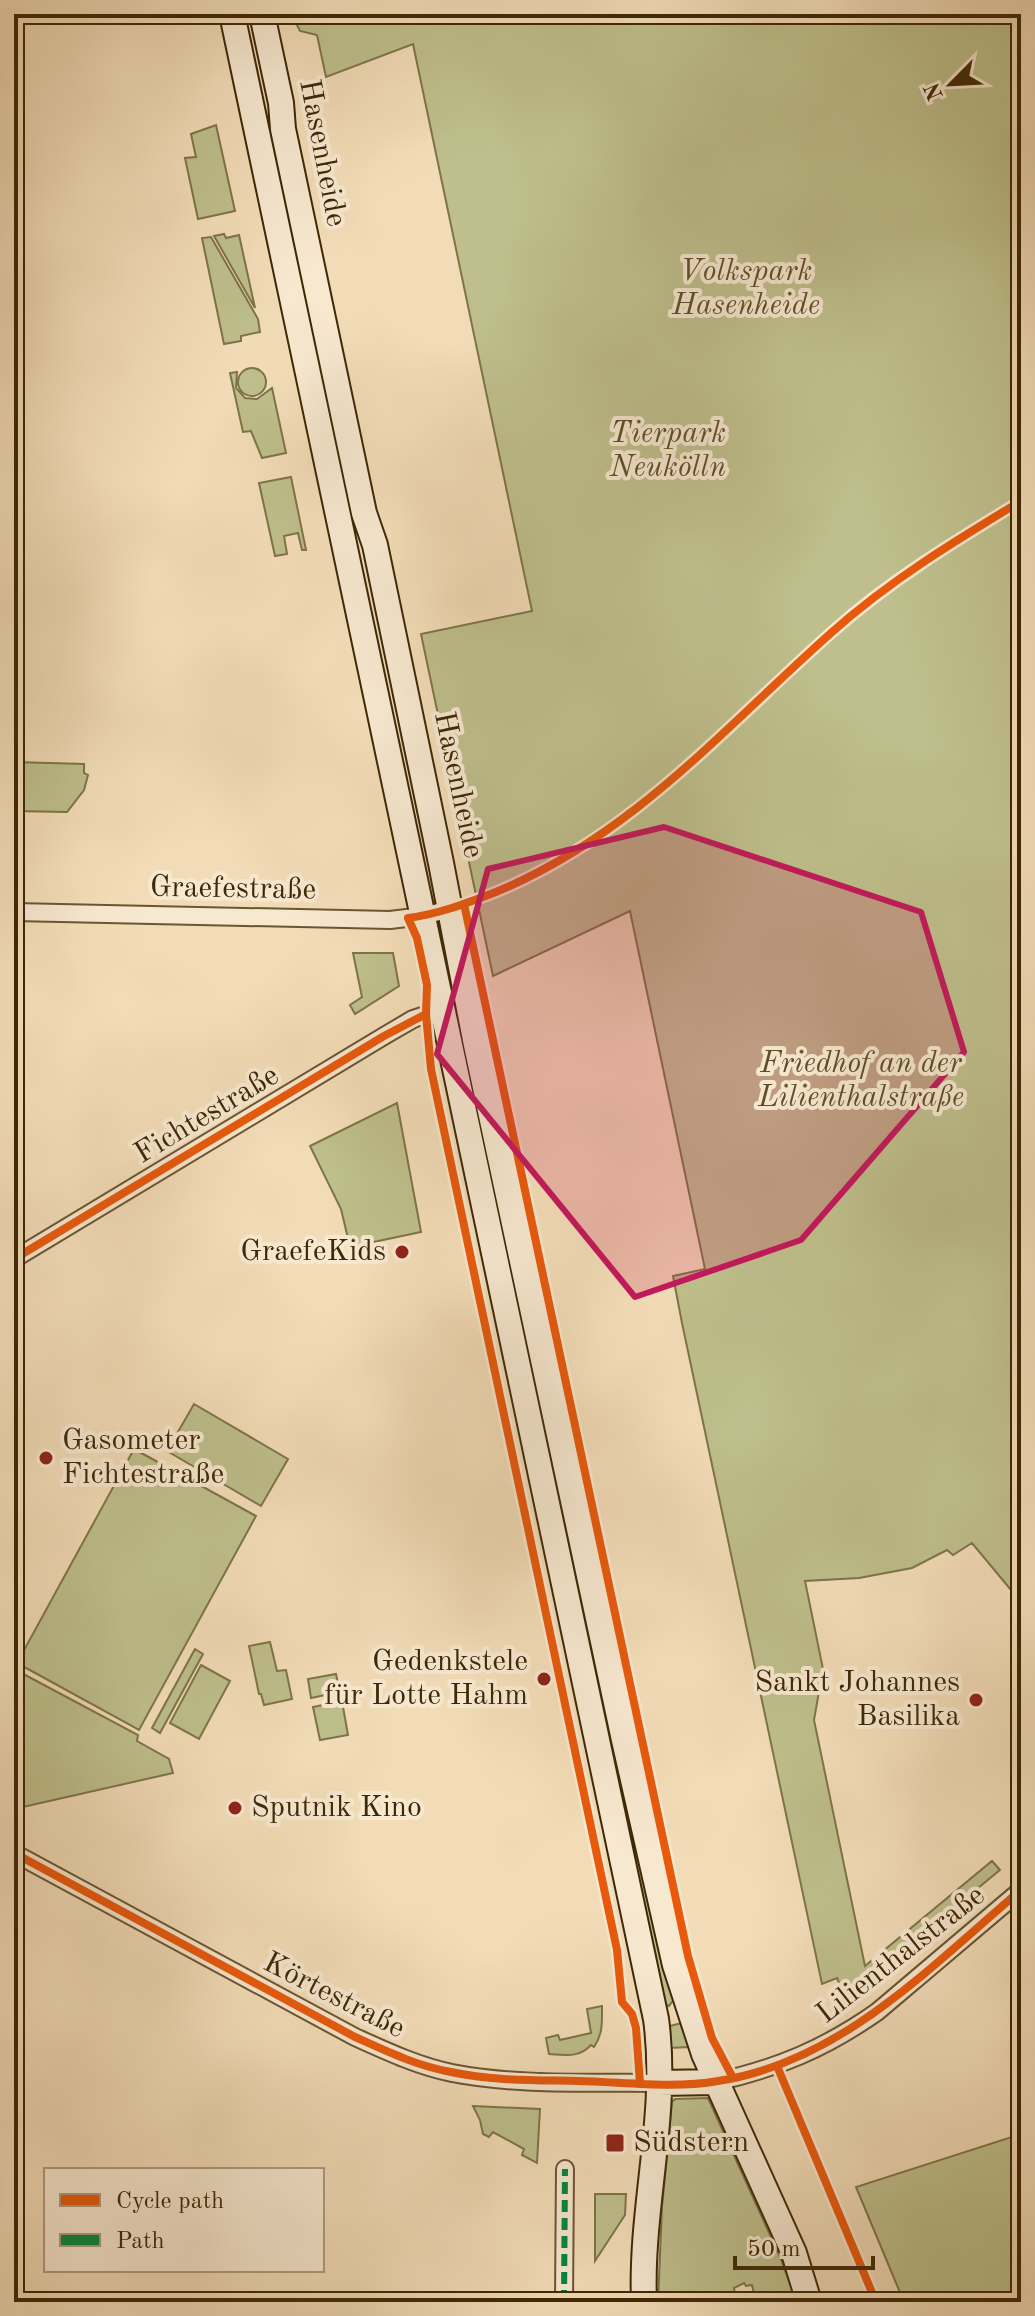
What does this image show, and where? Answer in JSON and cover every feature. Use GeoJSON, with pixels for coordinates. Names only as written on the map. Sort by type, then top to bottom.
{"type":"FeatureCollection","features":[{"type":"Feature","properties":{"kind":"main road","name":"Hasenheide"},"geometry":{"type":"LineString","coordinates":[[232,14],[656,2019],[660,2083]]}},
{"type":"Feature","properties":{"kind":"main road","name":"Hasenheide"},"geometry":{"type":"LineString","coordinates":[[262,14],[301,219],[364,513],[375,545],[476,1045],[620,1725],[675,1965],[716,2082]]}},
{"type":"Feature","properties":{"kind":"main road"},"geometry":{"type":"LineString","coordinates":[[403,822],[432,816]]}},
{"type":"Feature","properties":{"kind":"main road"},"geometry":{"type":"LineString","coordinates":[[656,2019],[689,2012]]}},
{"type":"Feature","properties":{"kind":"main road"},"geometry":{"type":"LineString","coordinates":[[644,2302],[660,2083],[716,2082],[794,2253],[809,2302]]}},
{"type":"Feature","properties":{"kind":"street","name":"Graefestraße"},"geometry":{"type":"LineString","coordinates":[[14,912],[390,920],[450,909]]}},
{"type":"Feature","properties":{"kind":"street","name":"Fichtestraße"},"geometry":{"type":"LineString","coordinates":[[14,1259],[413,1019],[443,1009]]}},
{"type":"Feature","properties":{"kind":"street","name":"Körtestraße"},"geometry":{"type":"LineString","coordinates":[[14,1853],[355,2037],[409,2061],[485,2077],[660,2083]]}},
{"type":"Feature","properties":{"kind":"street","name":"Lilienthalstraße"},"geometry":{"type":"LineString","coordinates":[[716,2082],[777,2066],[810,2053],[853,2029],[1021,1890]]}},
{"type":"Feature","properties":{"kind":"street"},"geometry":{"type":"LineString","coordinates":[[564,2302],[565,2169]]}},
{"type":"Feature","properties":{"kind":"highlighted area"},"geometry":{"type":"Polygon","coordinates":[[[664,827],[921,912],[964,1052],[801,1240],[635,1297],[437,1054],[488,869],[664,827]]]}},
{"type":"Feature","properties":{"kind":"green space","name":"Volkspark Hasenheide"},"geometry":{"type":"Polygon","coordinates":[[[291,14],[1021,14],[1021,1602],[972,1543],[953,1555],[947,1550],[912,1568],[859,1578],[805,1581],[823,1669],[814,1720],[865,1966],[992,1861],[1000,1870],[853,1991],[842,1990],[837,1978],[822,1984],[682,1323],[673,1276],[705,1269],[630,911],[493,976],[421,634],[532,611],[413,44],[326,77],[317,35],[300,31],[291,14]]]}},
{"type":"Feature","properties":{"kind":"green space"},"geometry":{"type":"Polygon","coordinates":[[[216,125],[235,211],[198,219],[185,158],[196,157],[191,134],[216,125]]]}},
{"type":"Feature","properties":{"kind":"green space"},"geometry":{"type":"Polygon","coordinates":[[[224,234],[226,238],[239,235],[255,308],[214,236],[224,234]]]}},
{"type":"Feature","properties":{"kind":"green space"},"geometry":{"type":"Polygon","coordinates":[[[211,237],[258,319],[260,332],[241,336],[241,341],[224,344],[202,238],[211,237]]]}},
{"type":"Feature","properties":{"kind":"green space"},"geometry":{"type":"Polygon","coordinates":[[[252,368],[262,372],[266,382],[262,392],[252,396],[242,392],[238,382],[242,372],[252,368]]]}},
{"type":"Feature","properties":{"kind":"green space"},"geometry":{"type":"Polygon","coordinates":[[[237,372],[236,388],[245,398],[257,399],[272,388],[286,453],[262,458],[251,431],[243,432],[230,373],[237,372]]]}},
{"type":"Feature","properties":{"kind":"green space"},"geometry":{"type":"Polygon","coordinates":[[[291,477],[306,550],[302,550],[298,533],[284,536],[287,554],[275,556],[259,483],[291,477]]]}},
{"type":"Feature","properties":{"kind":"green space"},"geometry":{"type":"Polygon","coordinates":[[[14,762],[84,764],[84,773],[88,775],[84,790],[67,812],[14,811],[14,762]]]}},
{"type":"Feature","properties":{"kind":"green space"},"geometry":{"type":"Polygon","coordinates":[[[353,953],[393,953],[399,986],[355,1014],[350,1005],[362,997],[353,953]]]}},
{"type":"Feature","properties":{"kind":"green space"},"geometry":{"type":"Polygon","coordinates":[[[445,955],[674,1999],[669,2006],[663,2004],[442,956],[445,955]]]}},
{"type":"Feature","properties":{"kind":"green space"},"geometry":{"type":"Polygon","coordinates":[[[397,1103],[421,1232],[350,1247],[341,1209],[310,1146],[397,1103]]]}},
{"type":"Feature","properties":{"kind":"green space"},"geometry":{"type":"Polygon","coordinates":[[[194,1404],[288,1459],[261,1506],[167,1451],[194,1404]]]}},
{"type":"Feature","properties":{"kind":"green space"},"geometry":{"type":"Polygon","coordinates":[[[134,1449],[256,1516],[139,1730],[17,1663],[134,1449]]]}},
{"type":"Feature","properties":{"kind":"green space"},"geometry":{"type":"Polygon","coordinates":[[[270,1642],[277,1671],[286,1670],[292,1699],[264,1705],[249,1646],[270,1642]]]}},
{"type":"Feature","properties":{"kind":"green space"},"geometry":{"type":"Polygon","coordinates":[[[195,1649],[203,1654],[160,1733],[152,1728],[195,1649]]]}},
{"type":"Feature","properties":{"kind":"green space"},"geometry":{"type":"Polygon","coordinates":[[[201,1665],[230,1681],[199,1739],[170,1723],[201,1665]]]}},
{"type":"Feature","properties":{"kind":"green space"},"geometry":{"type":"Polygon","coordinates":[[[14,1669],[138,1735],[137,1741],[169,1759],[173,1773],[14,1809],[14,1669]]]}},
{"type":"Feature","properties":{"kind":"green space"},"geometry":{"type":"Polygon","coordinates":[[[336,1674],[340,1692],[311,1698],[308,1679],[336,1674]]]}},
{"type":"Feature","properties":{"kind":"green space"},"geometry":{"type":"Polygon","coordinates":[[[342,1701],[348,1735],[320,1740],[313,1707],[342,1701]]]}},
{"type":"Feature","properties":{"kind":"green space"},"geometry":{"type":"Polygon","coordinates":[[[602,2006],[602,2023],[594,2047],[591,2045],[572,2055],[549,2054],[546,2038],[558,2035],[560,2040],[591,2033],[587,2009],[602,2006]]]}},
{"type":"Feature","properties":{"kind":"green space"},"geometry":{"type":"Polygon","coordinates":[[[682,2023],[690,2047],[669,2048],[666,2027],[682,2023]]]}},
{"type":"Feature","properties":{"kind":"green space"},"geometry":{"type":"Polygon","coordinates":[[[708,2098],[780,2257],[797,2302],[756,2302],[752,2285],[746,2286],[744,2283],[734,2288],[735,2295],[724,2298],[722,2295],[721,2298],[712,2300],[710,2297],[709,2301],[698,2302],[696,2296],[678,2302],[658,2302],[662,2207],[672,2102],[675,2099],[708,2098]]]}},
{"type":"Feature","properties":{"kind":"green space"},"geometry":{"type":"Polygon","coordinates":[[[473,2106],[540,2109],[537,2163],[522,2155],[524,2149],[493,2132],[489,2137],[483,2134],[473,2106]]]}},
{"type":"Feature","properties":{"kind":"green space"},"geometry":{"type":"Polygon","coordinates":[[[1021,2134],[1021,2302],[904,2302],[856,2187],[1021,2134]]]}},
{"type":"Feature","properties":{"kind":"green space"},"geometry":{"type":"Polygon","coordinates":[[[595,2194],[626,2194],[625,2215],[595,2261],[595,2194]]]}},
{"type":"Feature","properties":{"kind":"marked path"},"geometry":{"type":"LineString","coordinates":[[564,2302],[565,2169]]}},
{"type":"Feature","properties":{"kind":"cycle path"},"geometry":{"type":"LineString","coordinates":[[640,2083],[636,2028],[632,2014],[622,2002],[617,1950],[431,1069],[427,985],[417,938],[408,918],[442,911],[496,892],[591,841],[674,777],[853,614],[923,562],[1021,501]]}},
{"type":"Feature","properties":{"kind":"cycle path"},"geometry":{"type":"LineString","coordinates":[[464,904],[688,1956],[712,2038],[733,2078]]}},
{"type":"Feature","properties":{"kind":"cycle path"},"geometry":{"type":"LineString","coordinates":[[14,1259],[384,1036],[426,1014]]}},
{"type":"Feature","properties":{"kind":"cycle path"},"geometry":{"type":"LineString","coordinates":[[14,1853],[378,2048],[438,2069],[483,2077],[530,2080],[684,2085],[718,2081],[763,2070],[804,2054],[844,2033],[882,2007],[1021,1890]]}},
{"type":"Feature","properties":{"kind":"cycle path"},"geometry":{"type":"LineString","coordinates":[[777,2066],[876,2302]]}},
{"type":"Feature","properties":{"kind":"place","name":"GraefeKids"},"geometry":{"type":"Point","coordinates":[402,1252]}},
{"type":"Feature","properties":{"kind":"place","name":"Gasometer Fichtestraße"},"geometry":{"type":"Point","coordinates":[46,1458]}},
{"type":"Feature","properties":{"kind":"place","name":"Gedenkstele für Lotte Hahm"},"geometry":{"type":"Point","coordinates":[544,1679]}},
{"type":"Feature","properties":{"kind":"place","name":"Sankt Johannes Basilika"},"geometry":{"type":"Point","coordinates":[976,1700]}},
{"type":"Feature","properties":{"kind":"place","name":"Sputnik Kino"},"geometry":{"type":"Point","coordinates":[235,1808]}},
{"type":"Feature","properties":{"kind":"place","name":"Südstern"},"geometry":{"type":"Point","coordinates":[615,2143]}},
{"type":"Feature","properties":{"kind":"park label","name":"Tierpark Neukölln"},"geometry":{"type":"Point","coordinates":[668,451]}},
{"type":"Feature","properties":{"kind":"park label","name":"Friedhof an der Lilienthalstraße"},"geometry":{"type":"Point","coordinates":[861,1081]}}]}
